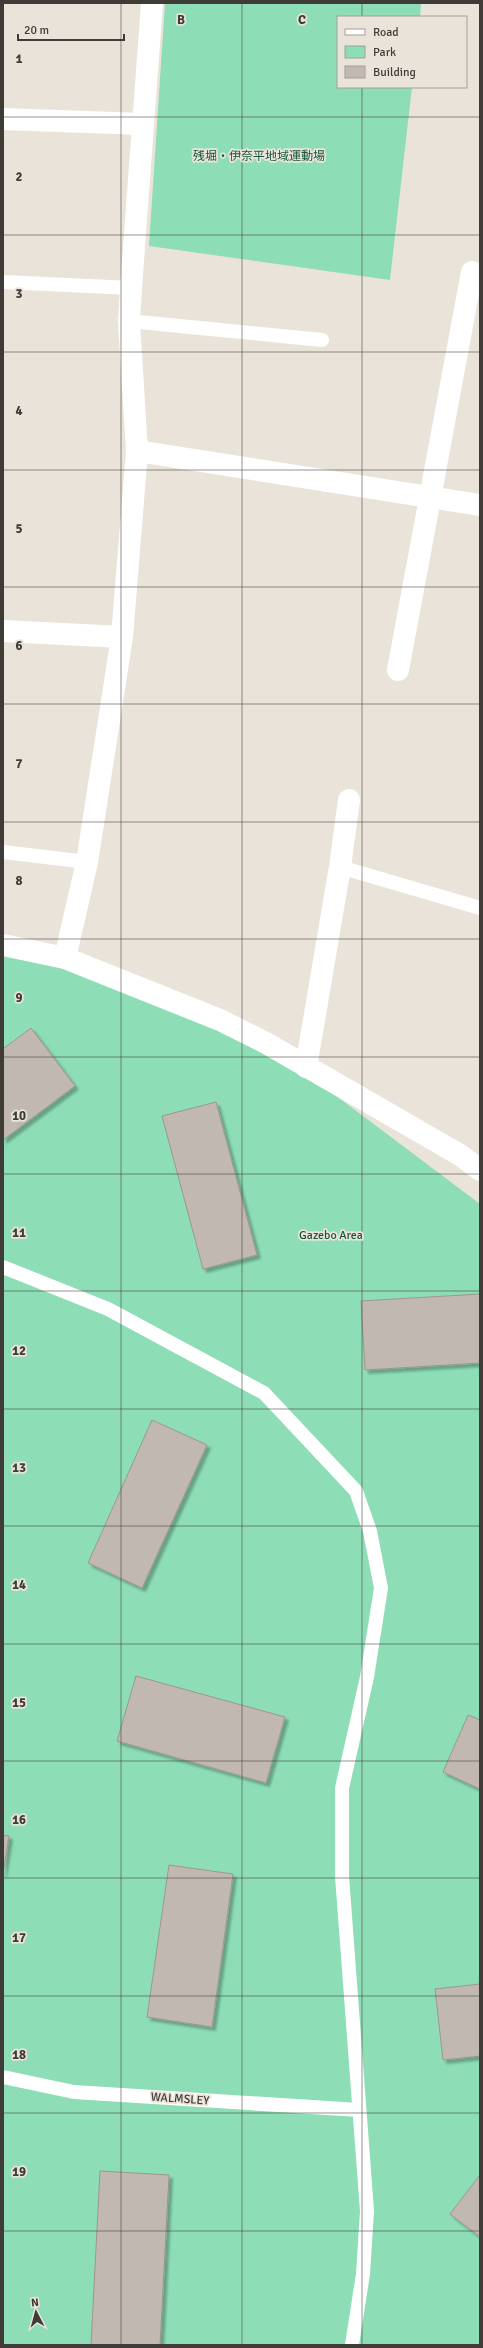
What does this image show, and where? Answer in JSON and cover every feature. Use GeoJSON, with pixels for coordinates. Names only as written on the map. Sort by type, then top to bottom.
{"type":"FeatureCollection","features":[{"type":"Feature","properties":{"kind":"street"},"geometry":{"type":"LineString","coordinates":[[65,958],[87,862],[122,637],[137,451],[129,321],[142,124],[152,3]]}},
{"type":"Feature","properties":{"kind":"street"},"geometry":{"type":"LineString","coordinates":[[3,119],[142,124]]}},
{"type":"Feature","properties":{"kind":"street"},"geometry":{"type":"LineString","coordinates":[[398,670],[472,272]]}},
{"type":"Feature","properties":{"kind":"street"},"geometry":{"type":"LineString","coordinates":[[137,451],[480,505]]}},
{"type":"Feature","properties":{"kind":"street"},"geometry":{"type":"LineString","coordinates":[[3,631],[122,637]]}},
{"type":"Feature","properties":{"kind":"street"},"geometry":{"type":"LineString","coordinates":[[306,1067],[340,867],[349,800]]}},
{"type":"Feature","properties":{"kind":"street"},"geometry":{"type":"LineString","coordinates":[[3,945],[65,958],[220,1020],[306,1067],[460,1156],[480,1170]]}},
{"type":"Feature","properties":{"kind":"lane"},"geometry":{"type":"LineString","coordinates":[[3,282],[131,288]]}},
{"type":"Feature","properties":{"kind":"lane"},"geometry":{"type":"LineString","coordinates":[[129,321],[322,340]]}},
{"type":"Feature","properties":{"kind":"lane"},"geometry":{"type":"LineString","coordinates":[[3,852],[87,862]]}},
{"type":"Feature","properties":{"kind":"lane"},"geometry":{"type":"LineString","coordinates":[[340,867],[480,908]]}},
{"type":"Feature","properties":{"kind":"lane"},"geometry":{"type":"LineString","coordinates":[[3,1267],[108,1310],[264,1393],[356,1491],[370,1531],[381,1588],[367,1677],[342,1788],[342,1876],[367,2211],[363,2274],[352,2345]]}},
{"type":"Feature","properties":{"kind":"lane","name":"WALMSLEY"},"geometry":{"type":"LineString","coordinates":[[3,2077],[74,2092],[359,2110]]}},
{"type":"Feature","properties":{"kind":"green space","name":"残堀・伊奈平地域運動場"},"geometry":{"type":"Polygon","coordinates":[[[165,3],[421,3],[420,16],[337,16],[337,88],[412,88],[390,280],[149,246],[165,3]]]}},
{"type":"Feature","properties":{"kind":"green space","name":"Gazebo Area"},"geometry":{"type":"Polygon","coordinates":[[[3,946],[266,1043],[480,1204],[480,2345],[3,2345],[3,946]]]}},
{"type":"Feature","properties":{"kind":"building"},"geometry":{"type":"Polygon","coordinates":[[[31,1028],[75,1086],[3,1140],[3,1049],[31,1028]]]}},
{"type":"Feature","properties":{"kind":"building"},"geometry":{"type":"Polygon","coordinates":[[[216,1102],[257,1255],[203,1269],[162,1116],[216,1102]]]}},
{"type":"Feature","properties":{"kind":"building"},"geometry":{"type":"Polygon","coordinates":[[[480,1294],[480,1363],[365,1370],[361,1301],[480,1294]]]}},
{"type":"Feature","properties":{"kind":"building"},"geometry":{"type":"Polygon","coordinates":[[[152,1420],[207,1445],[142,1588],[88,1563],[152,1420]]]}},
{"type":"Feature","properties":{"kind":"building"},"geometry":{"type":"Polygon","coordinates":[[[136,1676],[285,1717],[266,1783],[117,1741],[136,1676]]]}},
{"type":"Feature","properties":{"kind":"building"},"geometry":{"type":"Polygon","coordinates":[[[468,1715],[480,1720],[480,1789],[443,1772],[468,1715]]]}},
{"type":"Feature","properties":{"kind":"building"},"geometry":{"type":"Polygon","coordinates":[[[3,1835],[9,1836],[3,1874],[3,1835]]]}},
{"type":"Feature","properties":{"kind":"building"},"geometry":{"type":"Polygon","coordinates":[[[169,1865],[233,1874],[212,2027],[147,2017],[169,1865]]]}},
{"type":"Feature","properties":{"kind":"building"},"geometry":{"type":"Polygon","coordinates":[[[480,1984],[480,2056],[443,2060],[435,1989],[480,1984]]]}},
{"type":"Feature","properties":{"kind":"building"},"geometry":{"type":"Polygon","coordinates":[[[100,2171],[169,2175],[160,2345],[91,2345],[100,2171]]]}},
{"type":"Feature","properties":{"kind":"building"},"geometry":{"type":"Polygon","coordinates":[[[480,2175],[480,2237],[450,2214],[480,2175]]]}}]}
